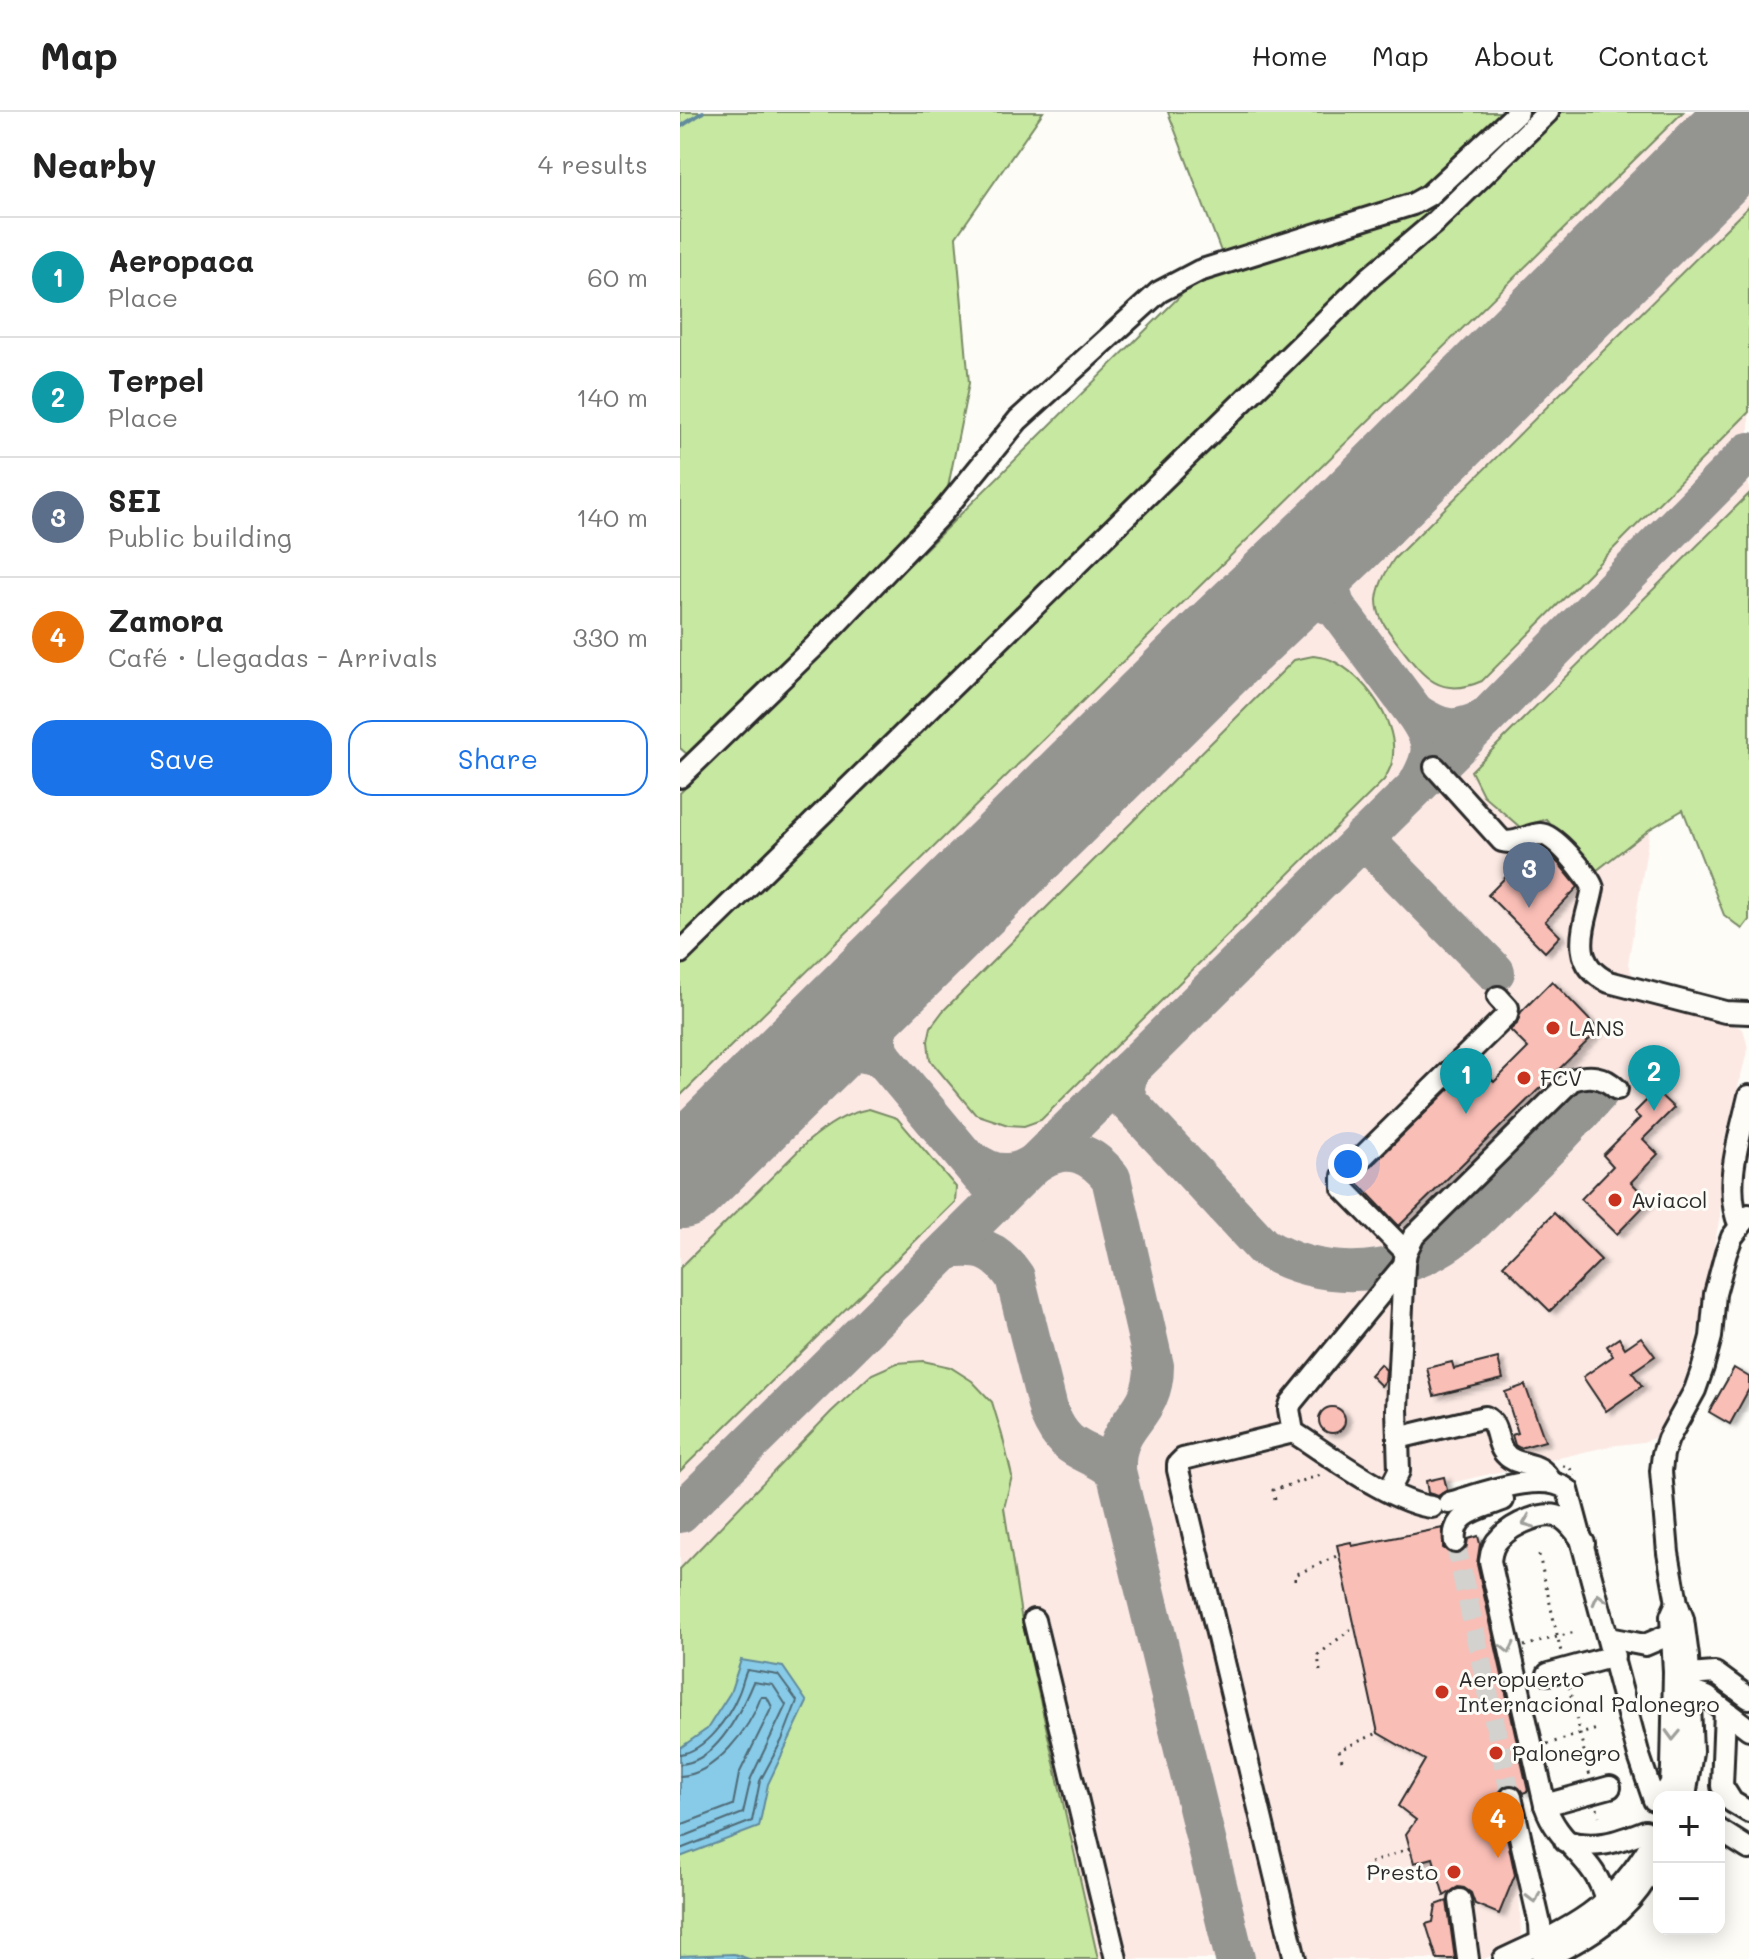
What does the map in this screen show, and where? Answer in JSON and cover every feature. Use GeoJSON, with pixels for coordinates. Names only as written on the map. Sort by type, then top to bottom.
{"type":"FeatureCollection","features":[{"type":"Feature","properties":{"kind":"street"},"geometry":{"type":"LineString","coordinates":[[680,777],[817,644],[943,512],[1018,420],[1159,292],[1199,271],[1413,204],[1429,195],[1518,112]]}},
{"type":"Feature","properties":{"kind":"street"},"geometry":{"type":"LineString","coordinates":[[680,953],[1369,278],[1434,223],[1548,112]]}},
{"type":"Feature","properties":{"kind":"street"},"geometry":{"type":"LineString","coordinates":[[1435,767],[1502,841],[1509,843],[1540,834],[1549,835],[1586,874],[1593,888],[1581,930],[1582,942],[1594,973],[1609,982],[1747,1017]]}},
{"type":"Feature","properties":{"kind":"street"},"geometry":{"type":"LineString","coordinates":[[1389,1491],[1399,1471],[1397,1386],[1405,1258],[1343,1188],[1343,1176],[1507,1015],[1508,1008],[1498,997]]}},
{"type":"Feature","properties":{"kind":"street"},"geometry":{"type":"LineString","coordinates":[[1293,1432],[1289,1409],[1291,1403],[1405,1258],[1414,1236],[1572,1080],[1594,1076],[1617,1089]]}},
{"type":"Feature","properties":{"kind":"street"},"geometry":{"type":"LineString","coordinates":[[1686,1791],[1692,1752],[1689,1683],[1683,1619],[1677,1603],[1664,1519],[1663,1454],[1703,1367],[1711,1337],[1719,1271],[1744,1220],[1733,1206],[1742,1176],[1738,1147],[1749,1096]]}},
{"type":"Feature","properties":{"kind":"street"},"geometry":{"type":"LineString","coordinates":[[1363,1476],[1399,1446],[1485,1417],[1492,1421],[1504,1453],[1513,1460],[1541,1468],[1551,1482],[1563,1486],[1572,1496],[1639,1756],[1656,1791]]}},
{"type":"Feature","properties":{"kind":"street"},"geometry":{"type":"LineString","coordinates":[[1295,1959],[1178,1470],[1183,1459],[1293,1432],[1389,1491],[1420,1505],[1467,1514],[1551,1482]]}},
{"type":"Feature","properties":{"kind":"street"},"geometry":{"type":"LineString","coordinates":[[1448,1510],[1455,1542]]}},
{"type":"Feature","properties":{"kind":"street"},"geometry":{"type":"LineString","coordinates":[[1584,1543],[1563,1519],[1547,1515],[1509,1530],[1495,1543],[1490,1561],[1545,1805],[1555,1829],[1595,1871],[1606,1901]]}},
{"type":"Feature","properties":{"kind":"street"},"geometry":{"type":"LineString","coordinates":[[1665,1791],[1671,1783],[1672,1768],[1674,1672],[1671,1616],[1677,1603]]}},
{"type":"Feature","properties":{"kind":"street"},"geometry":{"type":"LineString","coordinates":[[1034,1620],[1116,1959]]}},
{"type":"Feature","properties":{"kind":"street"},"geometry":{"type":"LineString","coordinates":[[1548,1674],[1583,1665],[1612,1647],[1645,1645],[1671,1634]]}},
{"type":"Feature","properties":{"kind":"street"},"geometry":{"type":"LineString","coordinates":[[1689,1683],[1715,1673],[1749,1698]]}},
{"type":"Feature","properties":{"kind":"street"},"geometry":{"type":"LineString","coordinates":[[1689,1683],[1749,1729]]}},
{"type":"Feature","properties":{"kind":"street"},"geometry":{"type":"LineString","coordinates":[[1725,1711],[1722,1786],[1732,1802],[1749,1812]]}},
{"type":"Feature","properties":{"kind":"street"},"geometry":{"type":"LineString","coordinates":[[1545,1805],[1610,1787]]}},
{"type":"Feature","properties":{"kind":"street"},"geometry":{"type":"LineString","coordinates":[[1511,1798],[1540,1924],[1542,1950]]}},
{"type":"Feature","properties":{"kind":"street"},"geometry":{"type":"LineString","coordinates":[[1653,1803],[1645,1809],[1653,1840]]}},
{"type":"Feature","properties":{"kind":"street"},"geometry":{"type":"LineString","coordinates":[[1725,1834],[1749,1849]]}},
{"type":"Feature","properties":{"kind":"street"},"geometry":{"type":"LineString","coordinates":[[1565,1841],[1582,1846],[1653,1844]]}},
{"type":"Feature","properties":{"kind":"street"},"geometry":{"type":"LineString","coordinates":[[1542,1950],[1606,1901],[1653,1845]]}},
{"type":"Feature","properties":{"kind":"street"},"geometry":{"type":"LineString","coordinates":[[1504,1959],[1584,1938],[1607,1922],[1638,1891],[1653,1847]]}},
{"type":"Feature","properties":{"kind":"street"},"geometry":{"type":"LineString","coordinates":[[1460,1900],[1468,1959]]}},
{"type":"Feature","properties":{"kind":"path"},"geometry":{"type":"LineString","coordinates":[[1275,1499],[1273,1490],[1321,1475]]}},
{"type":"Feature","properties":{"kind":"path"},"geometry":{"type":"LineString","coordinates":[[1295,1580],[1295,1575],[1339,1555]]}},
{"type":"Feature","properties":{"kind":"path"},"geometry":{"type":"LineString","coordinates":[[1320,1671],[1318,1655],[1356,1625]]}},
{"type":"Feature","properties":{"kind":"path"},"geometry":{"type":"LineString","coordinates":[[1509,1650],[1575,1632]]}},
{"type":"Feature","properties":{"kind":"path"},"geometry":{"type":"LineString","coordinates":[[1532,1748],[1597,1729]]}},
{"type":"Feature","properties":{"kind":"path"},"geometry":{"type":"LineString","coordinates":[[1342,1760],[1339,1750],[1378,1733]]}},
{"type":"Feature","properties":{"kind":"path"},"geometry":{"type":"LineString","coordinates":[[1372,1877],[1368,1864],[1410,1848]]}},
{"type":"Feature","properties":{"kind":"shaded area","name":"Aeropuerto Internacional Palonegro"},"geometry":{"type":"Polygon","coordinates":[[[1527,112],[1749,112],[1749,920],[1742,929],[1724,915],[1683,810],[1650,829],[1628,964],[1634,979],[1743,1029],[1748,1048],[1725,1138],[1720,1171],[1720,1216],[1693,1354],[1675,1409],[1654,1438],[1643,1442],[1610,1446],[1434,1487],[1448,1544],[1478,1536],[1535,1788],[1506,1799],[1503,1806],[1518,1865],[1521,1935],[1508,1948],[1484,1959],[680,1959],[680,793],[1187,289],[1427,209],[1527,112]]]}},
{"type":"Feature","properties":{"kind":"green space"},"geometry":{"type":"Polygon","coordinates":[[[680,112],[1043,112],[956,237],[969,383],[943,512],[696,762],[680,748],[680,112]]]}},
{"type":"Feature","properties":{"kind":"green space"},"geometry":{"type":"Polygon","coordinates":[[[1168,112],[1518,112],[1429,195],[1225,262],[1168,112]]]}},
{"type":"Feature","properties":{"kind":"green space"},"geometry":{"type":"Polygon","coordinates":[[[1527,112],[1683,112],[680,1096],[680,793],[1187,289],[1214,274],[1273,253],[1368,229],[1427,209],[1527,112]]]}},
{"type":"Feature","properties":{"kind":"green space"},"geometry":{"type":"Polygon","coordinates":[[[1749,206],[1749,412],[1482,681],[1454,688],[1443,686],[1424,675],[1388,630],[1379,613],[1379,589],[1394,559],[1749,206]]]}},
{"type":"Feature","properties":{"kind":"green space"},"geometry":{"type":"Polygon","coordinates":[[[1749,494],[1749,920],[1742,929],[1724,915],[1683,810],[1650,829],[1592,874],[1546,819],[1521,828],[1483,795],[1471,771],[1749,494]]]}},
{"type":"Feature","properties":{"kind":"green space"},"geometry":{"type":"Polygon","coordinates":[[[1313,656],[1329,659],[1344,667],[1377,702],[1391,732],[1393,747],[1391,764],[1384,780],[1041,1120],[1024,1126],[1008,1125],[975,1114],[930,1060],[928,1041],[931,1027],[943,1011],[1294,660],[1313,656]]]}},
{"type":"Feature","properties":{"kind":"green space"},"geometry":{"type":"Polygon","coordinates":[[[869,1109],[897,1118],[956,1187],[955,1202],[680,1471],[680,1268],[807,1142],[836,1121],[869,1109]]]}},
{"type":"Feature","properties":{"kind":"green space"},"geometry":{"type":"Polygon","coordinates":[[[923,1361],[950,1367],[972,1381],[992,1402],[1002,1435],[1012,1476],[1004,1508],[1021,1615],[1098,1959],[680,1959],[680,1569],[831,1412],[872,1374],[897,1363],[923,1361]]]}},
{"type":"Feature","properties":{"kind":"water"},"geometry":{"type":"Polygon","coordinates":[[[741,1660],[783,1667],[807,1702],[768,1784],[759,1827],[680,1857],[680,1748],[707,1729],[730,1693],[741,1660]]]}},
{"type":"Feature","properties":{"kind":"water"},"geometry":{"type":"Polygon","coordinates":[[[734,1954],[749,1959],[680,1959],[680,1956],[734,1954]]]}},
{"type":"Feature","properties":{"kind":"building"},"geometry":{"type":"Polygon","coordinates":[[[1540,847],[1578,887],[1545,921],[1560,936],[1545,952],[1488,895],[1534,848],[1540,847]]]}},
{"type":"Feature","properties":{"kind":"building"},"geometry":{"type":"Polygon","coordinates":[[[1552,981],[1599,1030],[1399,1226],[1356,1181],[1476,1063],[1494,1082],[1528,1048],[1510,1030],[1517,1024],[1521,1012],[1552,981]]]}},
{"type":"Feature","properties":{"kind":"building"},"geometry":{"type":"Polygon","coordinates":[[[1656,1091],[1674,1108],[1643,1139],[1658,1154],[1631,1182],[1649,1201],[1617,1234],[1581,1199],[1613,1166],[1603,1155],[1640,1118],[1634,1113],[1656,1091]]]}},
{"type":"Feature","properties":{"kind":"building"},"geometry":{"type":"Polygon","coordinates":[[[1554,1213],[1601,1260],[1550,1311],[1503,1265],[1554,1213]]]}},
{"type":"Feature","properties":{"kind":"building"},"geometry":{"type":"Polygon","coordinates":[[[1641,1337],[1655,1356],[1632,1372],[1642,1386],[1606,1411],[1583,1377],[1613,1356],[1607,1346],[1619,1338],[1625,1348],[1641,1337]]]}},
{"type":"Feature","properties":{"kind":"building"},"geometry":{"type":"Polygon","coordinates":[[[1498,1358],[1503,1379],[1434,1396],[1427,1368],[1452,1362],[1454,1369],[1498,1358]]]}},
{"type":"Feature","properties":{"kind":"building"},"geometry":{"type":"Polygon","coordinates":[[[1380,1364],[1386,1370],[1381,1386],[1370,1375],[1380,1364]]]}},
{"type":"Feature","properties":{"kind":"building"},"geometry":{"type":"Polygon","coordinates":[[[1734,1368],[1749,1377],[1749,1389],[1730,1424],[1709,1412],[1734,1368]]]}},
{"type":"Feature","properties":{"kind":"building"},"geometry":{"type":"Polygon","coordinates":[[[1525,1385],[1545,1441],[1520,1448],[1515,1445],[1512,1435],[1518,1433],[1505,1392],[1525,1385]]]}},
{"type":"Feature","properties":{"kind":"building"},"geometry":{"type":"Polygon","coordinates":[[[1332,1407],[1341,1411],[1345,1420],[1341,1429],[1332,1433],[1323,1429],[1319,1420],[1323,1411],[1332,1407]]]}},
{"type":"Feature","properties":{"kind":"building"},"geometry":{"type":"Polygon","coordinates":[[[1444,1477],[1447,1490],[1438,1496],[1428,1493],[1426,1481],[1444,1477]]]}},
{"type":"Feature","properties":{"kind":"building","name":"Aeropuerto Internacional Palonegro"},"geometry":{"type":"Polygon","coordinates":[[[1443,1528],[1443,1548],[1454,1555],[1466,1549],[1468,1539],[1478,1536],[1477,1564],[1528,1791],[1523,1793],[1516,1785],[1509,1784],[1498,1794],[1515,1875],[1499,1914],[1475,1904],[1471,1893],[1464,1888],[1458,1887],[1444,1896],[1433,1858],[1414,1863],[1406,1834],[1416,1820],[1398,1806],[1425,1760],[1378,1733],[1337,1545],[1351,1542],[1352,1546],[1443,1528]]]}},
{"type":"Feature","properties":{"kind":"building"},"geometry":{"type":"Polygon","coordinates":[[[1447,1901],[1455,1959],[1437,1959],[1426,1924],[1433,1922],[1436,1905],[1447,1901]]]}},
{"type":"Feature","properties":{"kind":"waterway"},"geometry":{"type":"LineString","coordinates":[[680,127],[703,112]]}},
{"type":"Feature","properties":{"kind":"taxiway"},"geometry":{"type":"LineString","coordinates":[[680,1513],[1485,719],[1749,452]]}},
{"type":"Feature","properties":{"kind":"taxiway"},"geometry":{"type":"LineString","coordinates":[[1264,605],[1299,598],[1335,606],[1329,570],[1338,535]]}},
{"type":"Feature","properties":{"kind":"taxiway"},"geometry":{"type":"LineString","coordinates":[[1335,606],[1415,713]]}},
{"type":"Feature","properties":{"kind":"taxiway"},"geometry":{"type":"LineString","coordinates":[[1419,782],[1428,762],[1430,747],[1426,731],[1415,713],[1433,724],[1449,728],[1485,719]]}},
{"type":"Feature","properties":{"kind":"taxiway"},"geometry":{"type":"LineString","coordinates":[[1363,838],[1495,972]]}},
{"type":"Feature","properties":{"kind":"taxiway"},"geometry":{"type":"LineString","coordinates":[[779,1083],[816,1058],[838,1051],[882,1057],[875,1026],[879,996],[887,976]]}},
{"type":"Feature","properties":{"kind":"taxiway"},"geometry":{"type":"LineString","coordinates":[[882,1057],[982,1177]]}},
{"type":"Feature","properties":{"kind":"taxiway"},"geometry":{"type":"LineString","coordinates":[[1129,1070],[1124,1090],[1129,1103],[1263,1247],[1284,1258],[1330,1270],[1353,1271],[1399,1264],[1443,1245],[1472,1223],[1599,1092]]}},
{"type":"Feature","properties":{"kind":"taxiway"},"geometry":{"type":"LineString","coordinates":[[967,1158],[991,1171],[1007,1173],[1021,1170],[1052,1154],[1071,1152],[1096,1163],[1111,1178],[1154,1366],[1149,1394],[1117,1452],[1116,1471]]}},
{"type":"Feature","properties":{"kind":"taxiway"},"geometry":{"type":"LineString","coordinates":[[948,1249],[987,1251],[1001,1260],[1015,1277],[1049,1413],[1056,1427],[1070,1444],[1116,1471],[1235,1959]]}},
{"type":"Feature","properties":{"kind":"runway"},"geometry":{"type":"LineString","coordinates":[[680,1180],[1220,647],[1338,535],[1749,125]]}},
{"type":"Feature","properties":{"kind":"tunnel"},"geometry":{"type":"LineString","coordinates":[[1455,1542],[1511,1797]]}},
{"type":"Feature","properties":{"kind":"place","name":"SEI"},"geometry":{"type":"Point","coordinates":[1529,908]}},
{"type":"Feature","properties":{"kind":"place","name":"LANS"},"geometry":{"type":"Point","coordinates":[1553,1028]}},
{"type":"Feature","properties":{"kind":"place","name":"FCV"},"geometry":{"type":"Point","coordinates":[1524,1078]}},
{"type":"Feature","properties":{"kind":"place","name":"Terpel"},"geometry":{"type":"Point","coordinates":[1654,1111]}},
{"type":"Feature","properties":{"kind":"place","name":"Aeropaca"},"geometry":{"type":"Point","coordinates":[1466,1114]}},
{"type":"Feature","properties":{"kind":"place","name":"Aviacol"},"geometry":{"type":"Point","coordinates":[1615,1200]}},
{"type":"Feature","properties":{"kind":"place","name":"Aeropuerto Internacional Palonegro"},"geometry":{"type":"Point","coordinates":[1442,1692]}},
{"type":"Feature","properties":{"kind":"place","name":"Palonegro"},"geometry":{"type":"Point","coordinates":[1496,1753]}},
{"type":"Feature","properties":{"kind":"place","name":"Zamora"},"geometry":{"type":"Point","coordinates":[1498,1858]}},
{"type":"Feature","properties":{"kind":"place","name":"Presto"},"geometry":{"type":"Point","coordinates":[1454,1872]}}]}
